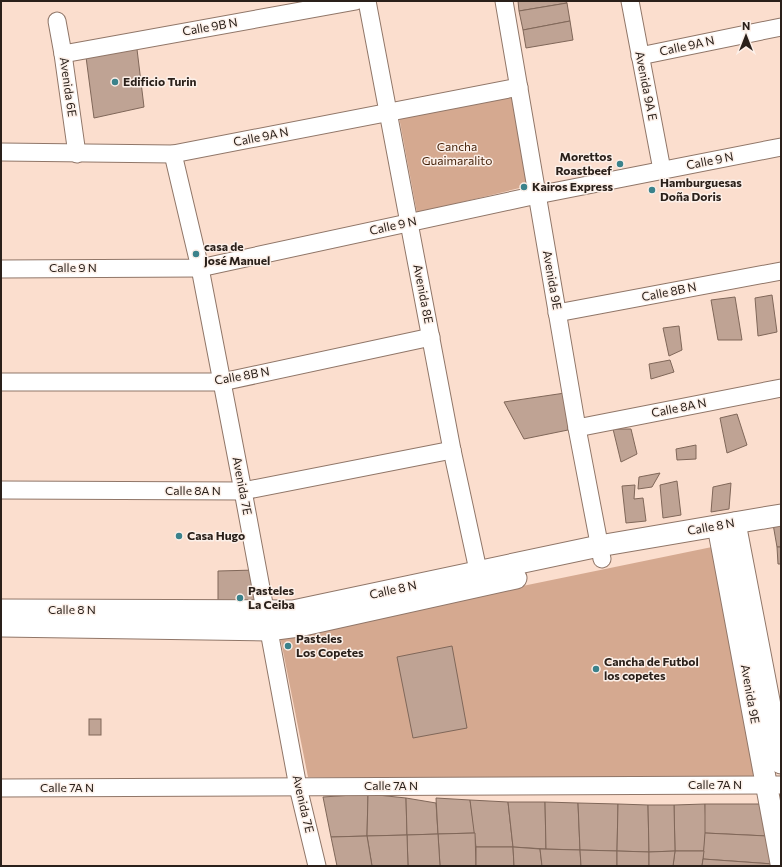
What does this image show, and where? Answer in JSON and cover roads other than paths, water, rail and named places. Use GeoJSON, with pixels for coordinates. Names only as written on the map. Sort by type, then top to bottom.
{"type":"FeatureCollection","features":[{"type":"Feature","properties":{"kind":"street","name":"Calle 9B N"},"geometry":{"type":"LineString","coordinates":[[63,54],[356,1]]}},
{"type":"Feature","properties":{"kind":"street","name":"Avenida 8E"},"geometry":{"type":"LineString","coordinates":[[367,1],[452,450],[480,579]]}},
{"type":"Feature","properties":{"kind":"street","name":"Avenida 9E"},"geometry":{"type":"LineString","coordinates":[[504,1],[577,428],[601,553]]}},
{"type":"Feature","properties":{"kind":"street","name":"Avenida 9A E"},"geometry":{"type":"LineString","coordinates":[[630,1],[662,170]]}},
{"type":"Feature","properties":{"kind":"street","name":"Avenida 6E"},"geometry":{"type":"LineString","coordinates":[[57,21],[77,154]]}},
{"type":"Feature","properties":{"kind":"street","name":"Calle 9A N"},"geometry":{"type":"LineString","coordinates":[[640,56],[781,27]]}},
{"type":"Feature","properties":{"kind":"street","name":"Calle 9A N"},"geometry":{"type":"LineString","coordinates":[[1,152],[173,154],[519,87]]}},
{"type":"Feature","properties":{"kind":"street","name":"Calle 9 N"},"geometry":{"type":"LineString","coordinates":[[1,269],[200,268],[537,195],[781,146]]}},
{"type":"Feature","properties":{"kind":"street","name":"Avenida 7E"},"geometry":{"type":"LineString","coordinates":[[173,154],[200,268],[298,787],[317,866]]}},
{"type":"Feature","properties":{"kind":"street","name":"Calle 8B N"},"geometry":{"type":"LineString","coordinates":[[557,313],[781,271]]}},
{"type":"Feature","properties":{"kind":"street","name":"Calle 8B N"},"geometry":{"type":"LineString","coordinates":[[1,382],[222,382],[431,337]]}},
{"type":"Feature","properties":{"kind":"street","name":"Calle 8A N"},"geometry":{"type":"LineString","coordinates":[[577,428],[781,388]]}},
{"type":"Feature","properties":{"kind":"street","name":"Calle 8A N"},"geometry":{"type":"LineString","coordinates":[[1,490],[243,491],[452,450]]}},
{"type":"Feature","properties":{"kind":"street","name":"Calle 8 N"},"geometry":{"type":"LineString","coordinates":[[1,610],[267,621],[298,626],[480,579],[601,553],[728,529],[781,515]]}},
{"type":"Feature","properties":{"kind":"street","name":"Avenida 9E"},"geometry":{"type":"LineString","coordinates":[[728,529],[781,763]]}},
{"type":"Feature","properties":{"kind":"street","name":"Calle 8 N"},"geometry":{"type":"LineString","coordinates":[[1,626],[267,621]]}},
{"type":"Feature","properties":{"kind":"street","name":"Avenida 9E"},"geometry":{"type":"LineString","coordinates":[[768,706],[781,862]]}},
{"type":"Feature","properties":{"kind":"street","name":"Calle 7A N"},"geometry":{"type":"LineString","coordinates":[[1,788],[774,785]]}},
{"type":"Feature","properties":{"kind":"place","name":"Edificio Turin"},"geometry":{"type":"Point","coordinates":[115,82]}},
{"type":"Feature","properties":{"kind":"place","name":"Morettos Roastbeef"},"geometry":{"type":"Point","coordinates":[620,164]}},
{"type":"Feature","properties":{"kind":"place","name":"Kairos Express"},"geometry":{"type":"Point","coordinates":[524,187]}},
{"type":"Feature","properties":{"kind":"place","name":"Hamburguesas Doña Doris"},"geometry":{"type":"Point","coordinates":[652,190]}},
{"type":"Feature","properties":{"kind":"place","name":"casa de José Manuel"},"geometry":{"type":"Point","coordinates":[196,254]}},
{"type":"Feature","properties":{"kind":"place","name":"Casa Hugo"},"geometry":{"type":"Point","coordinates":[179,536]}},
{"type":"Feature","properties":{"kind":"place","name":"Pasteles La Ceiba"},"geometry":{"type":"Point","coordinates":[240,598]}},
{"type":"Feature","properties":{"kind":"place","name":"Pasteles Los Copetes"},"geometry":{"type":"Point","coordinates":[288,646]}},
{"type":"Feature","properties":{"kind":"place","name":"Cancha de Futbol los copetes"},"geometry":{"type":"Point","coordinates":[596,669]}},
{"type":"Feature","properties":{"kind":"park label","name":"Cancha Guaimaralito"},"geometry":{"type":"Point","coordinates":[457,154]}}]}
